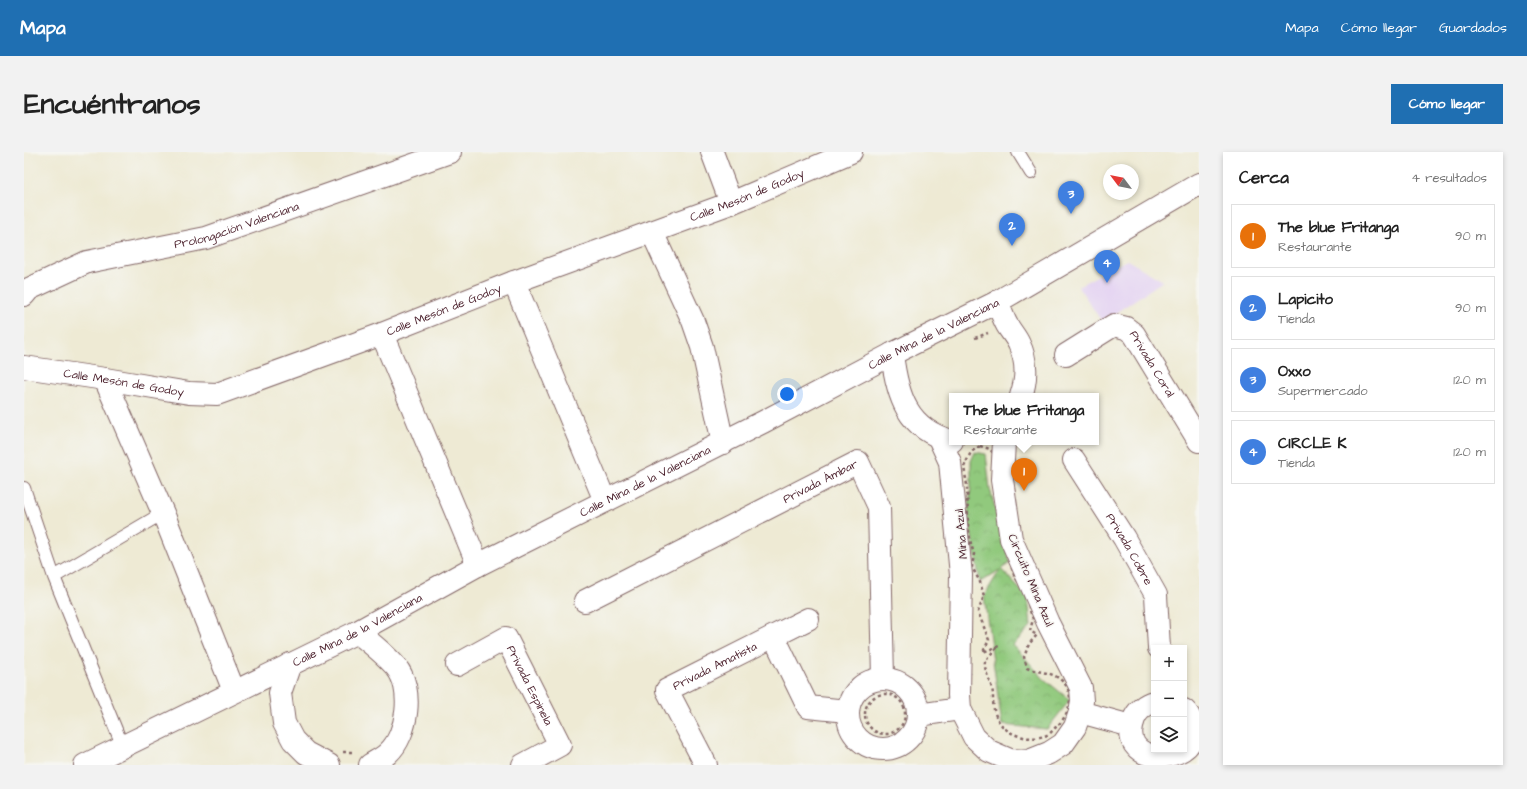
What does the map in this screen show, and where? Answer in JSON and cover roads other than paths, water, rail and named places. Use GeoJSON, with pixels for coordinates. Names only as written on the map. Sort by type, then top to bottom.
{"type":"FeatureCollection","features":[{"type":"Feature","properties":{"kind":"street","name":"Prolongación Valenciana"},"geometry":{"type":"LineString","coordinates":[[24,295],[29,289],[87,262],[206,238],[450,152]]}},
{"type":"Feature","properties":{"kind":"street"},"geometry":{"type":"LineString","coordinates":[[712,152],[731,203]]}},
{"type":"Feature","properties":{"kind":"street","name":"Calle Mesón de Godoy"},"geometry":{"type":"LineString","coordinates":[[24,368],[105,379],[189,393],[217,394],[382,334],[514,282],[731,203],[851,152]]}},
{"type":"Feature","properties":{"kind":"street","name":"Calle Mina de la Valenciana"},"geometry":{"type":"LineString","coordinates":[[85,765],[357,632],[478,565],[723,443],[892,354],[997,302],[1199,184]]}},
{"type":"Feature","properties":{"kind":"street"},"geometry":{"type":"LineString","coordinates":[[652,232],[693,321],[702,347],[723,443]]}},
{"type":"Feature","properties":{"kind":"street"},"geometry":{"type":"LineString","coordinates":[[514,282],[605,501]]}},
{"type":"Feature","properties":{"kind":"street"},"geometry":{"type":"LineString","coordinates":[[997,302],[1007,324],[1019,344],[1025,369],[1025,383],[1022,393]]}},
{"type":"Feature","properties":{"kind":"street","name":"Privada Coral"},"geometry":{"type":"LineString","coordinates":[[1066,355],[1114,325],[1126,328],[1134,334],[1199,441]]}},
{"type":"Feature","properties":{"kind":"street"},"geometry":{"type":"LineString","coordinates":[[382,334],[478,565]]}},
{"type":"Feature","properties":{"kind":"street","name":"Circuito Mina Azul"},"geometry":{"type":"LineString","coordinates":[[892,354],[894,377],[902,401],[909,414],[923,427],[946,439],[950,462],[961,575],[960,709],[974,737],[989,751],[1010,760],[1029,761],[1049,753],[1063,744],[1075,727],[1080,712],[1082,701],[1081,688],[1048,622],[1011,539],[1002,480],[1004,445]]}},
{"type":"Feature","properties":{"kind":"street"},"geometry":{"type":"LineString","coordinates":[[105,379],[162,513],[234,691]]}},
{"type":"Feature","properties":{"kind":"street","name":"Privada Cobre"},"geometry":{"type":"LineString","coordinates":[[1074,460],[1124,538],[1156,595],[1159,645]]}},
{"type":"Feature","properties":{"kind":"street","name":"Privada Ámbar"},"geometry":{"type":"LineString","coordinates":[[586,601],[858,462],[879,507],[883,678]]}},
{"type":"Feature","properties":{"kind":"street","name":"Privada Amatista"},"geometry":{"type":"LineString","coordinates":[[706,765],[667,690],[808,619]]}},
{"type":"Feature","properties":{"kind":"street"},"geometry":{"type":"LineString","coordinates":[[357,632],[398,668],[406,687],[407,711],[401,733],[389,752],[364,758]]}},
{"type":"Feature","properties":{"kind":"street"},"geometry":{"type":"LineString","coordinates":[[774,637],[808,707],[847,711]]}},
{"type":"Feature","properties":{"kind":"street","name":"Privada Espinela"},"geometry":{"type":"LineString","coordinates":[[457,665],[506,638],[560,745],[523,765]]}},
{"type":"Feature","properties":{"kind":"street"},"geometry":{"type":"LineString","coordinates":[[290,664],[280,693],[284,723],[293,740],[306,753],[330,761]]}},
{"type":"Feature","properties":{"kind":"street"},"geometry":{"type":"LineString","coordinates":[[883,678],[901,683],[914,696],[910,720],[912,734],[897,746],[875,757],[850,728],[847,711],[858,687],[883,678]]}},
{"type":"Feature","properties":{"kind":"street"},"geometry":{"type":"LineString","coordinates":[[1151,704],[1142,708],[1135,716],[1131,726],[1132,739],[1136,750],[1148,760],[1156,764],[1172,761],[1192,751],[1190,746],[1193,732],[1190,710]]}},
{"type":"Feature","properties":{"kind":"street"},"geometry":{"type":"LineString","coordinates":[[910,720],[960,709]]}},
{"type":"Feature","properties":{"kind":"street"},"geometry":{"type":"LineString","coordinates":[[1080,712],[1131,726]]}},
{"type":"Feature","properties":{"kind":"lane"},"geometry":{"type":"LineString","coordinates":[[1018,152],[1031,173]]}},
{"type":"Feature","properties":{"kind":"lane"},"geometry":{"type":"LineString","coordinates":[[24,488],[54,577],[123,747]]}},
{"type":"Feature","properties":{"kind":"lane"},"geometry":{"type":"LineString","coordinates":[[54,577],[162,513]]}},
{"type":"Feature","properties":{"kind":"place","name":"Oxxo"},"geometry":{"type":"Point","coordinates":[1071,214]}},
{"type":"Feature","properties":{"kind":"place","name":"Lapicito"},"geometry":{"type":"Point","coordinates":[1012,246]}},
{"type":"Feature","properties":{"kind":"place","name":"CIRCLE K"},"geometry":{"type":"Point","coordinates":[1107,283]}},
{"type":"Feature","properties":{"kind":"place","name":"The blue Fritanga"},"geometry":{"type":"Point","coordinates":[1024,491]}}]}
